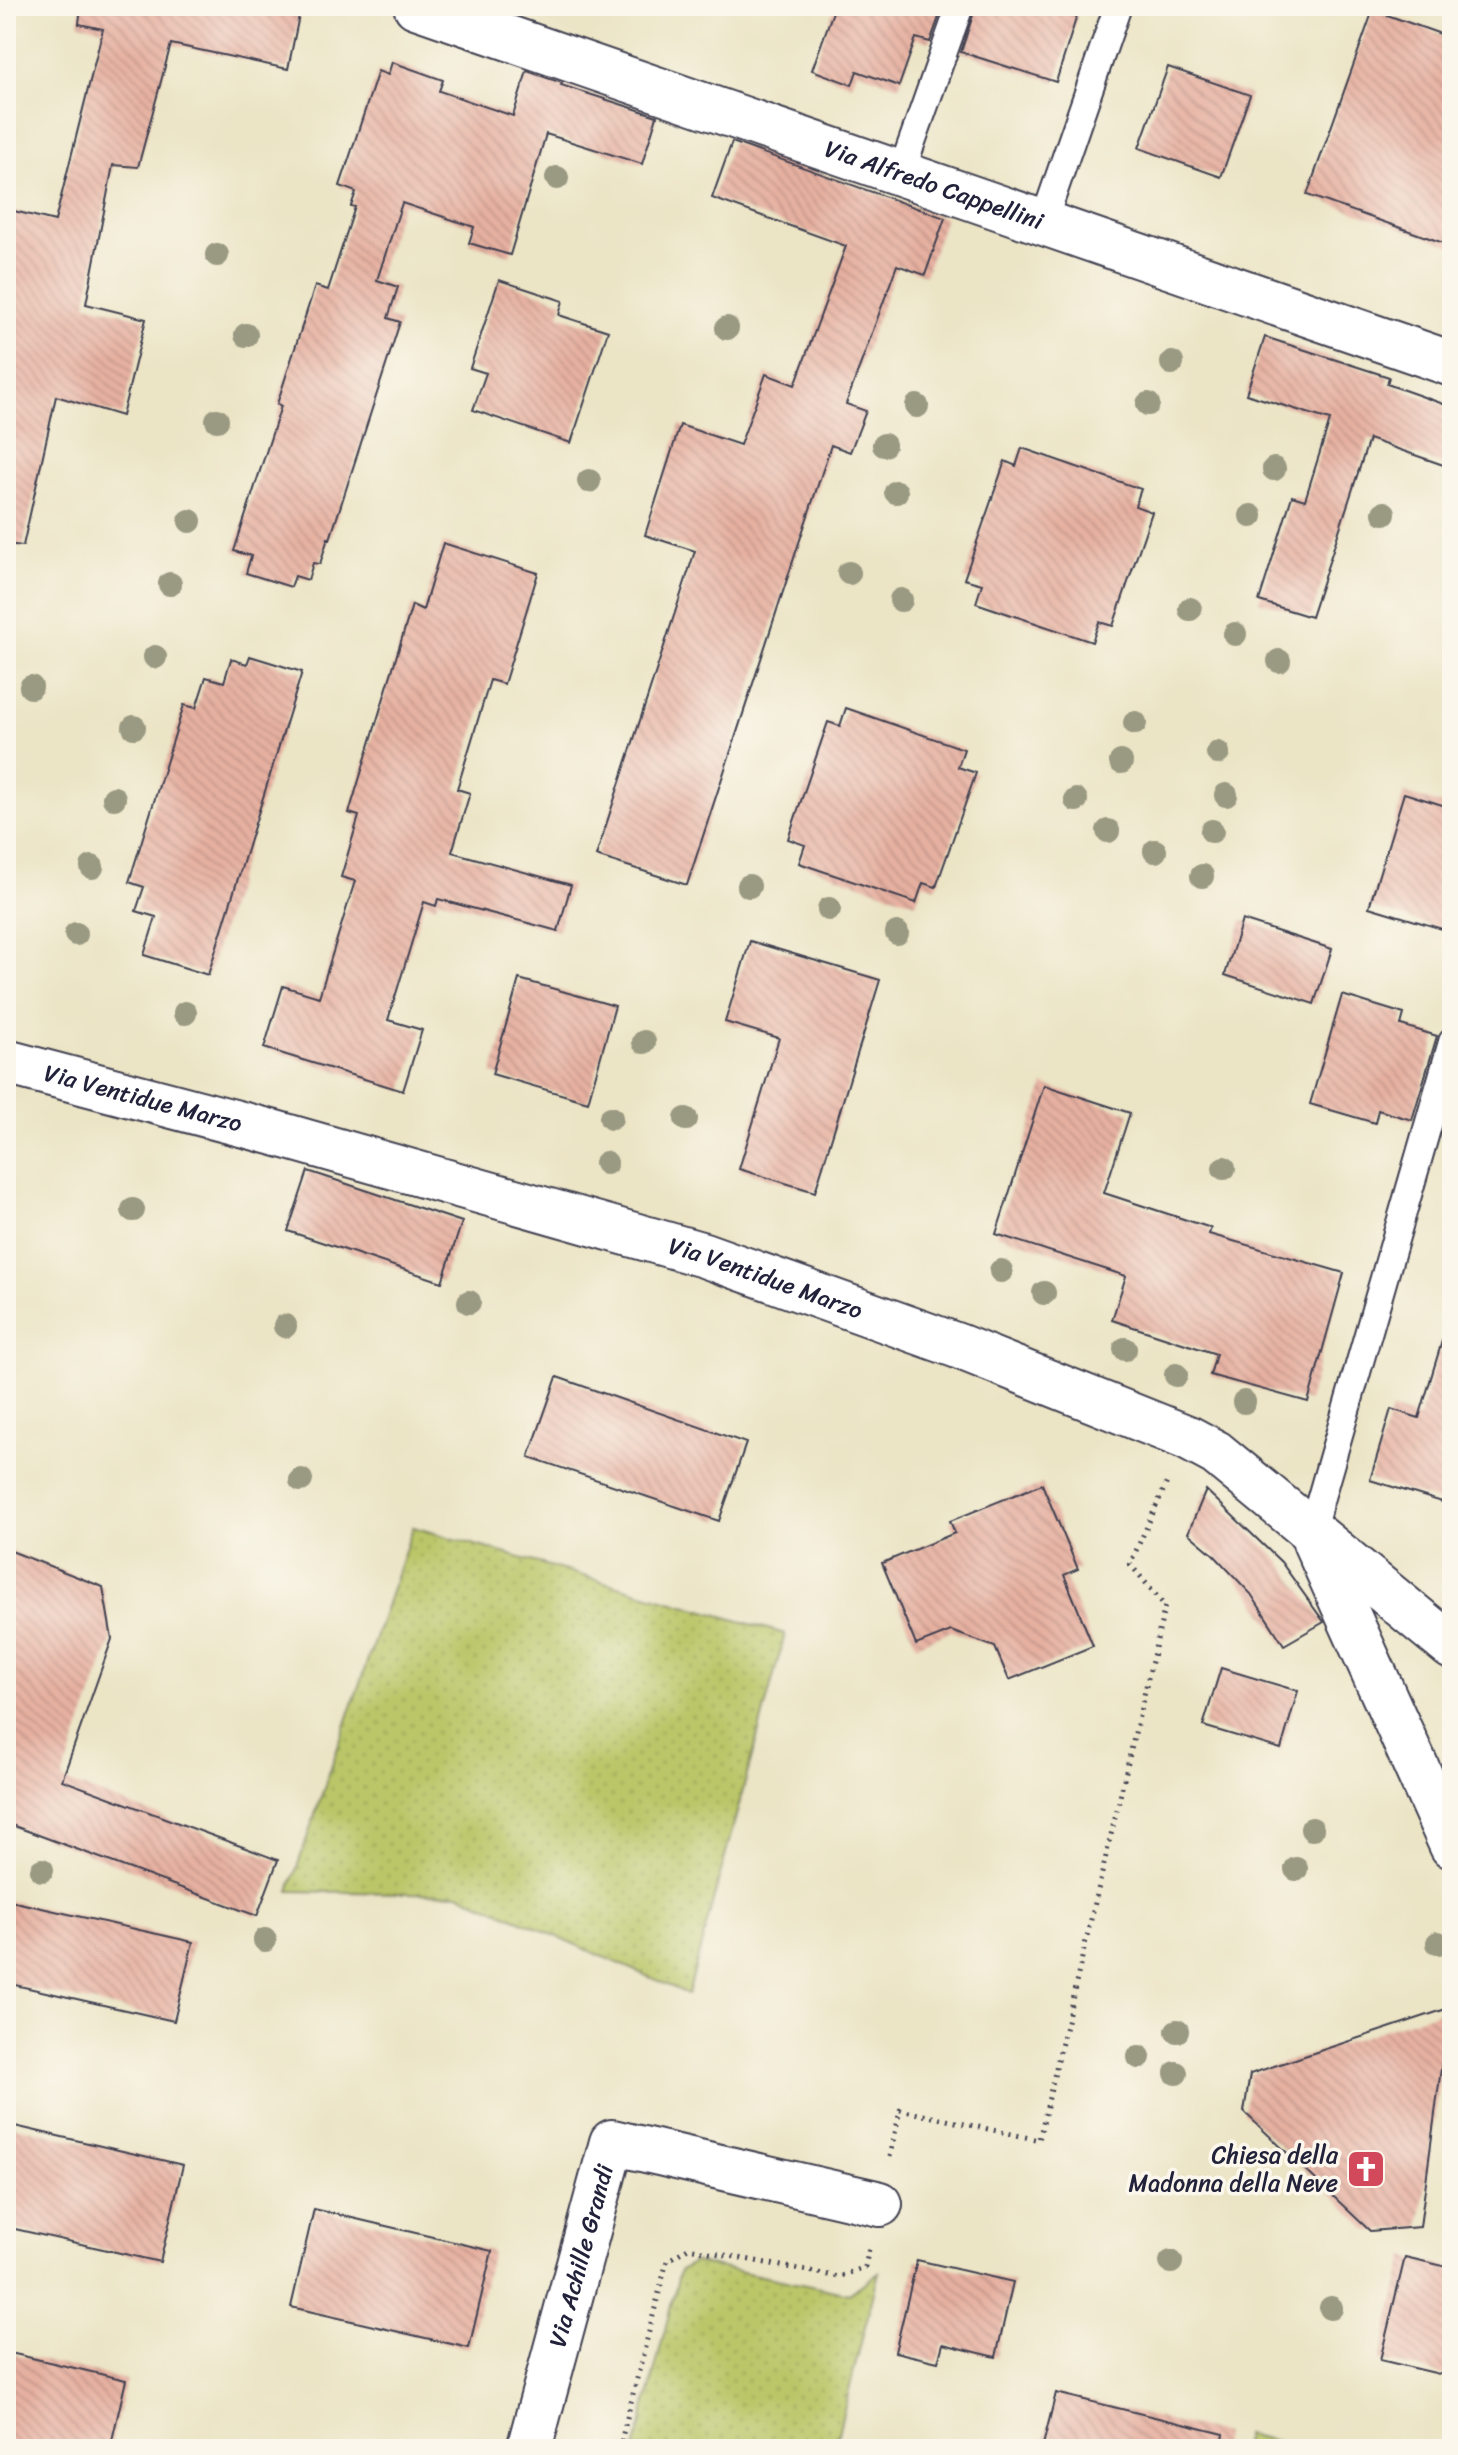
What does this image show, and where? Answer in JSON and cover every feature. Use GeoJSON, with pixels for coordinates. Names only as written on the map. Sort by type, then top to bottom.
{"type":"FeatureCollection","features":[{"type":"Feature","properties":{"kind":"street","name":"Via Alfredo Cappellini"},"geometry":{"type":"LineString","coordinates":[[416,6],[1452,364]]}},
{"type":"Feature","properties":{"kind":"street","name":"Via Ventidue Marzo"},"geometry":{"type":"LineString","coordinates":[[6,1062],[275,1133],[704,1255],[958,1346],[1188,1438],[1216,1453],[1452,1647]]}},
{"type":"Feature","properties":{"kind":"street"},"geometry":{"type":"LineString","coordinates":[[1311,1532],[1452,1846]]}},
{"type":"Feature","properties":{"kind":"street","name":"Via Achille Grandi"},"geometry":{"type":"LineString","coordinates":[[529,2449],[612,2142],[880,2204]]}},
{"type":"Feature","properties":{"kind":"lane"},"geometry":{"type":"LineString","coordinates":[[901,173],[960,6]]}},
{"type":"Feature","properties":{"kind":"lane"},"geometry":{"type":"LineString","coordinates":[[1043,223],[1118,6]]}},
{"type":"Feature","properties":{"kind":"lane"},"geometry":{"type":"LineString","coordinates":[[1311,1532],[1452,1042]]}},
{"type":"Feature","properties":{"kind":"path"},"geometry":{"type":"LineString","coordinates":[[619,2449],[667,2261],[688,2248],[839,2277],[865,2267],[900,2110],[1039,2140],[1165,1606],[1130,1564],[1188,1438]]}},
{"type":"Feature","properties":{"kind":"green space"},"geometry":{"type":"Polygon","coordinates":[[[413,1527],[785,1634],[688,1994],[460,1894],[289,1891],[413,1527]]]}},
{"type":"Feature","properties":{"kind":"green space"},"geometry":{"type":"Polygon","coordinates":[[[694,2262],[849,2294],[879,2272],[834,2449],[635,2449],[680,2270],[694,2262]]]}},
{"type":"Feature","properties":{"kind":"green space"},"geometry":{"type":"Polygon","coordinates":[[[1245,2434],[1309,2449],[1242,2449],[1245,2434]]]}},
{"type":"Feature","properties":{"kind":"building"},"geometry":{"type":"Polygon","coordinates":[[[81,6],[301,6],[288,69],[171,44],[138,167],[113,165],[86,304],[146,319],[122,416],[56,396],[23,546],[6,544],[6,209],[55,221],[103,29],[79,24],[81,6]]]}},
{"type":"Feature","properties":{"kind":"building"},"geometry":{"type":"Polygon","coordinates":[[[835,6],[943,6],[930,42],[916,38],[899,86],[857,71],[852,85],[812,70],[835,6]]]}},
{"type":"Feature","properties":{"kind":"building"},"geometry":{"type":"Polygon","coordinates":[[[976,6],[1080,6],[1056,82],[961,52],[976,6]]]}},
{"type":"Feature","properties":{"kind":"building"},"geometry":{"type":"Polygon","coordinates":[[[1373,10],[1452,38],[1452,246],[1307,195],[1373,10]]]}},
{"type":"Feature","properties":{"kind":"building"},"geometry":{"type":"Polygon","coordinates":[[[392,62],[443,80],[439,91],[513,116],[527,71],[657,116],[642,164],[546,134],[510,255],[469,243],[474,227],[402,203],[377,280],[398,287],[388,318],[400,322],[320,564],[313,563],[308,580],[295,576],[291,587],[246,573],[251,556],[234,551],[281,406],[277,404],[315,286],[328,290],[355,207],[351,206],[356,192],[340,186],[378,71],[388,75],[392,62]]]}},
{"type":"Feature","properties":{"kind":"building"},"geometry":{"type":"Polygon","coordinates":[[[1168,67],[1250,95],[1221,177],[1139,148],[1168,67]]]}},
{"type":"Feature","properties":{"kind":"building"},"geometry":{"type":"Polygon","coordinates":[[[732,142],[945,218],[925,275],[897,265],[846,404],[866,411],[850,452],[831,445],[687,885],[596,856],[695,551],[645,535],[680,425],[740,445],[766,374],[795,385],[846,246],[712,198],[732,142]]]}},
{"type":"Feature","properties":{"kind":"building"},"geometry":{"type":"Polygon","coordinates":[[[499,280],[563,301],[559,315],[608,331],[571,443],[473,410],[486,373],[470,368],[499,280]]]}},
{"type":"Feature","properties":{"kind":"building"},"geometry":{"type":"Polygon","coordinates":[[[1265,337],[1389,377],[1387,384],[1452,407],[1452,468],[1369,439],[1311,617],[1259,601],[1292,496],[1305,500],[1330,420],[1246,394],[1265,337]]]}},
{"type":"Feature","properties":{"kind":"building"},"geometry":{"type":"Polygon","coordinates":[[[1022,448],[1141,489],[1135,506],[1152,512],[1113,626],[1099,622],[1092,642],[976,603],[982,584],[964,579],[1005,461],[1016,466],[1022,448]]]}},
{"type":"Feature","properties":{"kind":"building"},"geometry":{"type":"Polygon","coordinates":[[[443,543],[538,573],[504,684],[490,680],[457,789],[470,793],[452,852],[571,885],[558,931],[438,899],[436,906],[424,902],[388,1020],[422,1030],[403,1091],[264,1048],[283,986],[319,997],[355,881],[341,877],[359,816],[349,813],[412,605],[423,610],[443,543]]]}},
{"type":"Feature","properties":{"kind":"building"},"geometry":{"type":"Polygon","coordinates":[[[250,656],[302,672],[208,975],[144,955],[156,917],[136,911],[144,887],[129,882],[184,705],[196,708],[206,677],[224,682],[231,659],[247,664],[250,656]]]}},
{"type":"Feature","properties":{"kind":"building"},"geometry":{"type":"Polygon","coordinates":[[[846,708],[964,749],[958,767],[976,773],[936,887],[923,883],[916,903],[799,863],[805,845],[788,839],[828,722],[840,726],[846,708]]]}},
{"type":"Feature","properties":{"kind":"building"},"geometry":{"type":"Polygon","coordinates":[[[1404,793],[1452,808],[1452,932],[1369,907],[1404,793]]]}},
{"type":"Feature","properties":{"kind":"building"},"geometry":{"type":"Polygon","coordinates":[[[1242,920],[1332,949],[1314,1004],[1225,975],[1242,920]]]}},
{"type":"Feature","properties":{"kind":"building"},"geometry":{"type":"Polygon","coordinates":[[[750,941],[880,980],[815,1192],[739,1169],[779,1038],[725,1022],[750,941]]]}},
{"type":"Feature","properties":{"kind":"building"},"geometry":{"type":"Polygon","coordinates":[[[519,979],[615,1006],[588,1102],[492,1074],[519,979]]]}},
{"type":"Feature","properties":{"kind":"building"},"geometry":{"type":"Polygon","coordinates":[[[1342,995],[1404,1014],[1401,1025],[1437,1036],[1412,1120],[1378,1110],[1375,1123],[1310,1104],[1342,995]]]}},
{"type":"Feature","properties":{"kind":"building"},"geometry":{"type":"Polygon","coordinates":[[[1044,1085],[1130,1113],[1104,1193],[1211,1228],[1209,1234],[1344,1273],[1308,1402],[1210,1375],[1216,1354],[1112,1320],[1126,1276],[996,1234],[1044,1085]]]}},
{"type":"Feature","properties":{"kind":"building"},"geometry":{"type":"Polygon","coordinates":[[[308,1171],[462,1222],[442,1282],[288,1231],[308,1171]]]}},
{"type":"Feature","properties":{"kind":"building"},"geometry":{"type":"Polygon","coordinates":[[[1442,1341],[1452,1343],[1452,1505],[1370,1480],[1391,1409],[1419,1418],[1442,1341]]]}},
{"type":"Feature","properties":{"kind":"building"},"geometry":{"type":"Polygon","coordinates":[[[557,1377],[746,1443],[719,1521],[529,1457],[557,1377]]]}},
{"type":"Feature","properties":{"kind":"building"},"geometry":{"type":"Polygon","coordinates":[[[1042,1484],[1078,1569],[1064,1575],[1093,1646],[1009,1680],[995,1647],[951,1631],[916,1645],[882,1563],[955,1533],[950,1521],[1042,1484]]]}},
{"type":"Feature","properties":{"kind":"building"},"geometry":{"type":"Polygon","coordinates":[[[1206,1490],[1281,1562],[1324,1622],[1284,1645],[1251,1594],[1188,1533],[1206,1490]]]}},
{"type":"Feature","properties":{"kind":"building"},"geometry":{"type":"Polygon","coordinates":[[[6,1549],[103,1587],[112,1639],[62,1780],[278,1860],[257,1916],[6,1823],[6,1549]]]}},
{"type":"Feature","properties":{"kind":"building"},"geometry":{"type":"Polygon","coordinates":[[[1221,1668],[1298,1691],[1281,1749],[1203,1726],[1221,1668]]]}},
{"type":"Feature","properties":{"kind":"building"},"geometry":{"type":"Polygon","coordinates":[[[6,1900],[193,1942],[174,2021],[6,1983],[6,1900]]]}},
{"type":"Feature","properties":{"kind":"building","name":"Chiesa della Madonna della Neve"},"geometry":{"type":"Polygon","coordinates":[[[1449,2008],[1420,2227],[1370,2231],[1244,2112],[1250,2074],[1449,2008]]]}},
{"type":"Feature","properties":{"kind":"building"},"geometry":{"type":"Polygon","coordinates":[[[6,2124],[183,2165],[160,2262],[6,2227],[6,2124]]]}},
{"type":"Feature","properties":{"kind":"building"},"geometry":{"type":"Polygon","coordinates":[[[314,2209],[492,2251],[469,2348],[291,2307],[314,2209]]]}},
{"type":"Feature","properties":{"kind":"building"},"geometry":{"type":"Polygon","coordinates":[[[1405,2257],[1452,2268],[1452,2377],[1380,2360],[1405,2257]]]}},
{"type":"Feature","properties":{"kind":"building"},"geometry":{"type":"Polygon","coordinates":[[[917,2260],[1013,2282],[996,2357],[943,2344],[938,2362],[895,2352],[917,2260]]]}},
{"type":"Feature","properties":{"kind":"building"},"geometry":{"type":"Polygon","coordinates":[[[6,2352],[126,2380],[110,2449],[6,2449],[6,2352]]]}},
{"type":"Feature","properties":{"kind":"building"},"geometry":{"type":"Polygon","coordinates":[[[1056,2393],[1224,2434],[1222,2449],[1042,2449],[1056,2393]]]}},
{"type":"Feature","properties":{"kind":"place","name":"Chiesa della Madonna della Neve"},"geometry":{"type":"Point","coordinates":[1366,2169]}}]}
